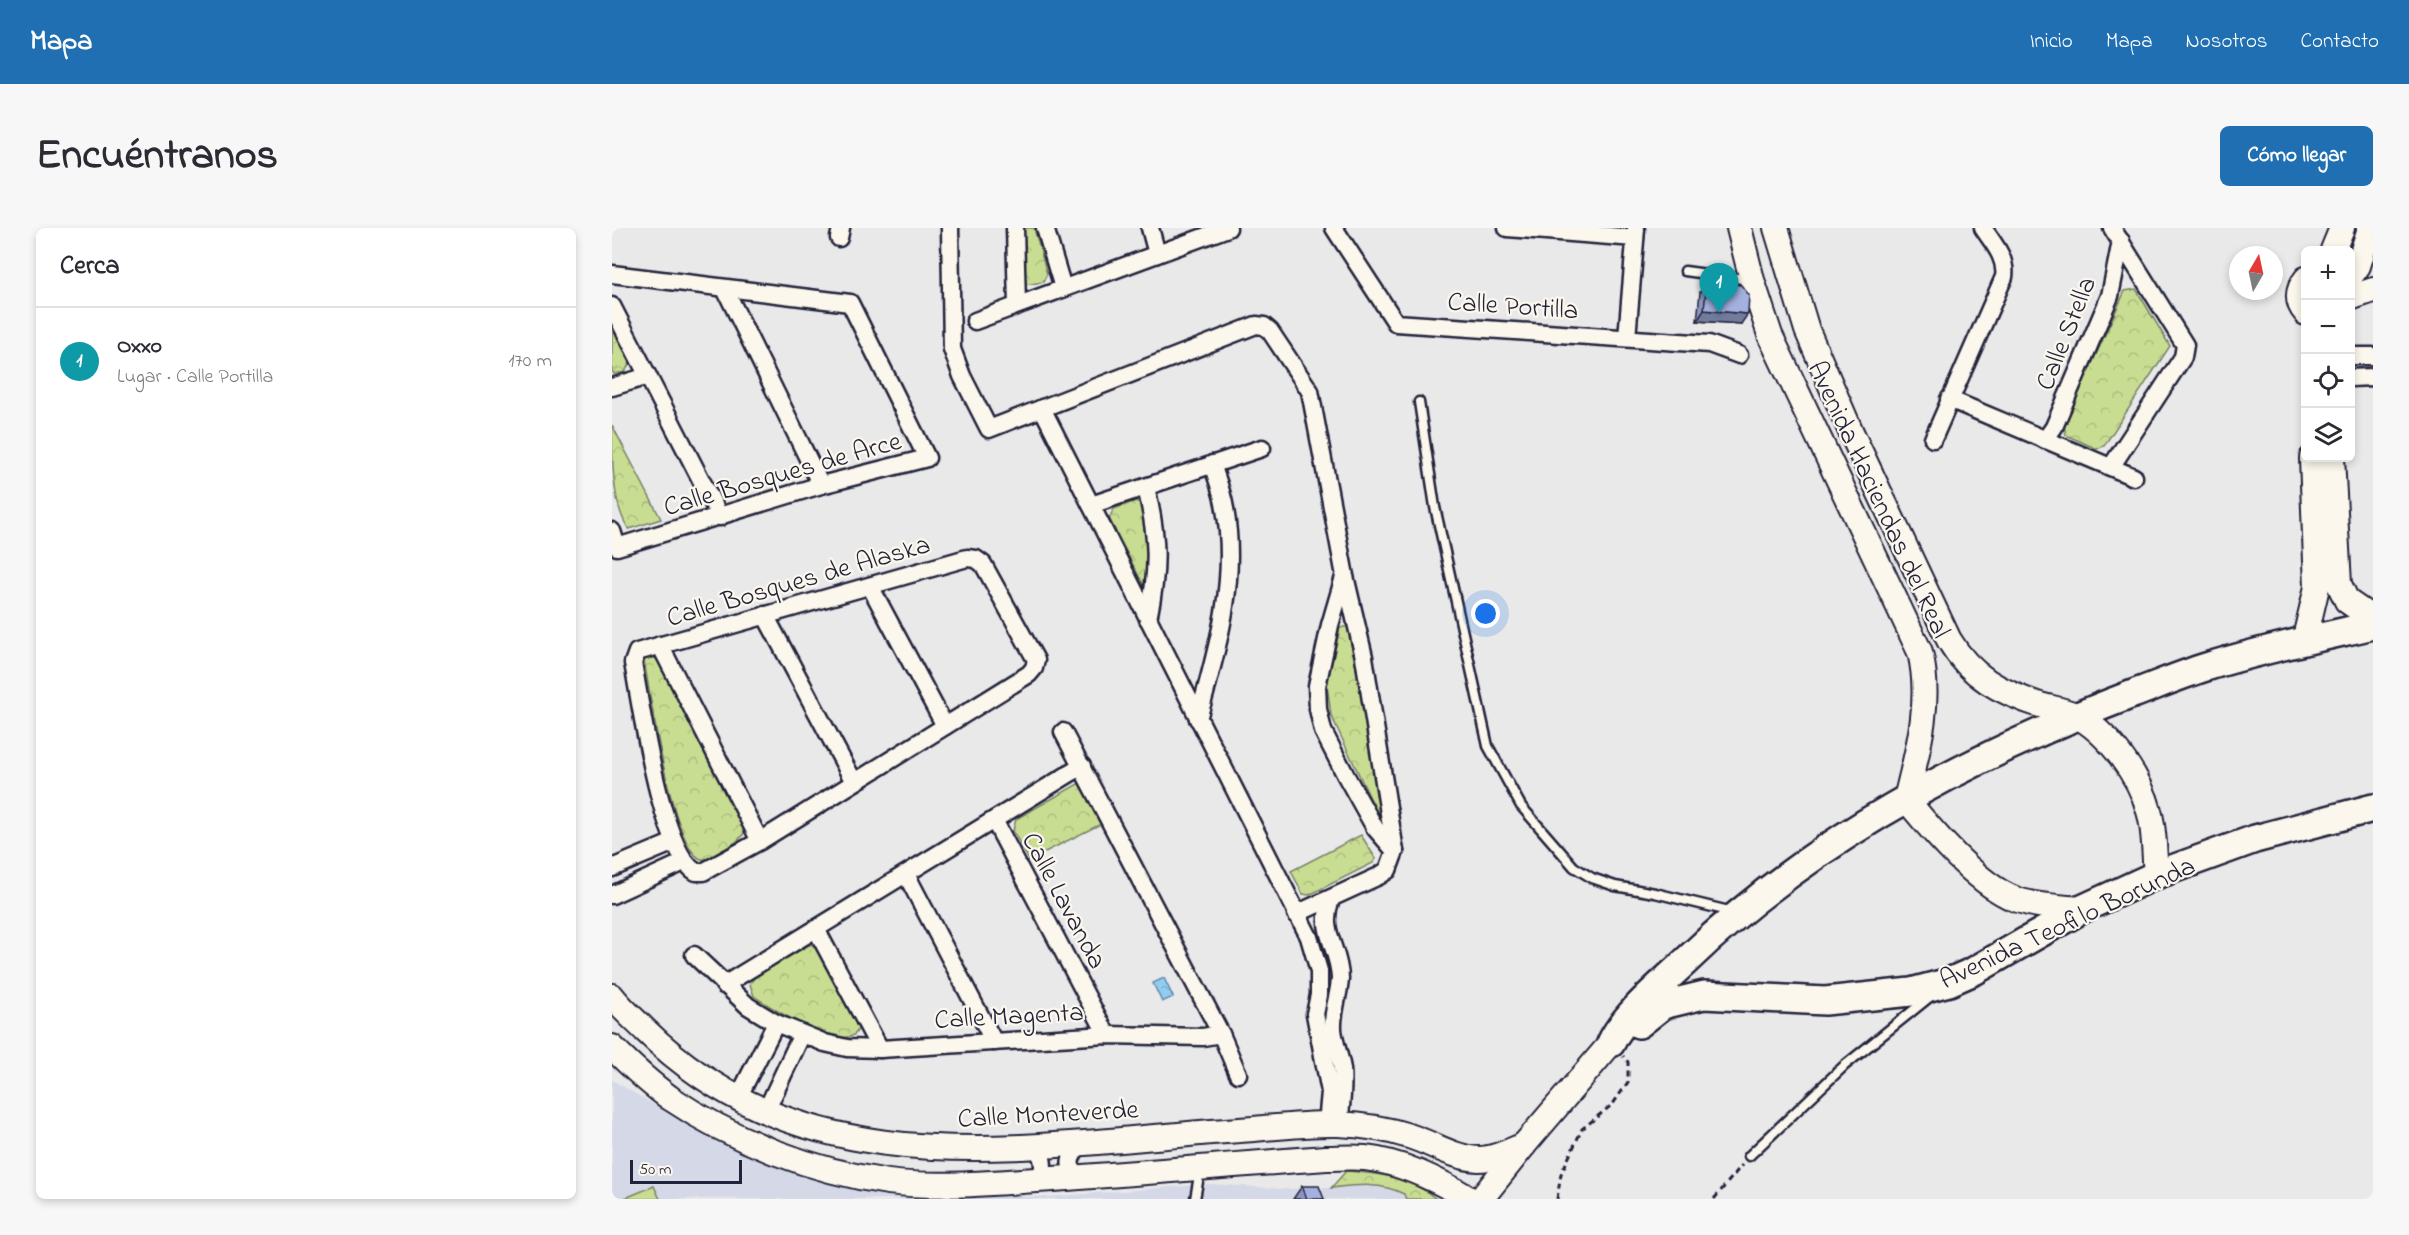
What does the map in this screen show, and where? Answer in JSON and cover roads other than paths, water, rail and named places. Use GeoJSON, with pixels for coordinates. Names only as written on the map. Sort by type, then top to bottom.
{"type":"FeatureCollection","features":[{"type":"Feature","properties":{"kind":"main road","name":"Avenida Haciendas del Real"},"geometry":{"type":"LineString","coordinates":[[1738,228],[1770,335],[1920,652],[1925,709],[1906,799]]}},
{"type":"Feature","properties":{"kind":"main road","name":"Avenida Haciendas del Real"},"geometry":{"type":"LineString","coordinates":[[1776,228],[1807,330],[1851,432],[1958,654],[1982,679],[2014,697],[2076,716],[2108,740],[2133,771],[2150,811],[2156,875]]}},
{"type":"Feature","properties":{"kind":"main road"},"geometry":{"type":"LineString","coordinates":[[2335,246],[2342,228]]}},
{"type":"Feature","properties":{"kind":"main road"},"geometry":{"type":"LineString","coordinates":[[2355,270],[2370,228]]}},
{"type":"Feature","properties":{"kind":"main road"},"geometry":{"type":"LineString","coordinates":[[2301,286],[2298,296],[2301,307]]}},
{"type":"Feature","properties":{"kind":"main road"},"geometry":{"type":"LineString","coordinates":[[2355,296],[2373,290]]}},
{"type":"Feature","properties":{"kind":"main road"},"geometry":{"type":"LineString","coordinates":[[1823,445],[1851,432]]}},
{"type":"Feature","properties":{"kind":"main road"},"geometry":{"type":"LineString","coordinates":[[2312,462],[2328,586],[2373,619]]}},
{"type":"Feature","properties":{"kind":"main road"},"geometry":{"type":"LineString","coordinates":[[2304,642],[2328,586],[2332,462]]}},
{"type":"Feature","properties":{"kind":"main road"},"geometry":{"type":"LineString","coordinates":[[1481,1199],[1611,1043],[1617,1032],[1651,994],[1713,935],[1829,847],[1906,799],[1990,754],[2076,716],[2205,667],[2373,625]]}},
{"type":"Feature","properties":{"kind":"main road"},"geometry":{"type":"LineString","coordinates":[[1906,799],[1955,855],[1999,891],[2016,900],[2033,904],[2082,909]]}},
{"type":"Feature","properties":{"kind":"main road","name":"Avenida Teofilo Borunda"},"geometry":{"type":"LineString","coordinates":[[1611,1043],[1624,1037],[1663,1005],[1704,995],[1825,1001],[1911,992],[1949,982],[1974,971],[2082,909],[2156,875],[2255,839],[2373,808]]}},
{"type":"Feature","properties":{"kind":"main road","name":"Calle Monteverde"},"geometry":{"type":"LineString","coordinates":[[612,996],[668,1052],[705,1080],[738,1098],[796,1124],[850,1139],[903,1146],[957,1149],[1081,1144],[1333,1124],[1385,1129],[1411,1136],[1467,1158],[1494,1157],[1524,1145]]}},
{"type":"Feature","properties":{"kind":"main road"},"geometry":{"type":"LineString","coordinates":[[612,1047],[640,1074],[669,1097],[716,1126],[784,1155],[828,1170],[888,1182],[936,1185],[1081,1178],[1326,1158],[1364,1158],[1393,1163],[1421,1173],[1470,1199]]}},
{"type":"Feature","properties":{"kind":"street"},"geometry":{"type":"LineString","coordinates":[[950,228],[952,349],[962,375],[989,429],[1256,325],[1264,326],[1270,331],[1310,391],[1334,507],[1345,576],[1364,657],[1395,851],[1388,870],[1296,914]]}},
{"type":"Feature","properties":{"kind":"street"},"geometry":{"type":"LineString","coordinates":[[1015,228],[1017,305]]}},
{"type":"Feature","properties":{"kind":"street"},"geometry":{"type":"LineString","coordinates":[[1045,228],[1063,288]]}},
{"type":"Feature","properties":{"kind":"street"},"geometry":{"type":"LineString","coordinates":[[1150,228],[1157,254]]}},
{"type":"Feature","properties":{"kind":"street"},"geometry":{"type":"LineString","coordinates":[[975,321],[1228,228]]}},
{"type":"Feature","properties":{"kind":"street","name":"Calle Portilla"},"geometry":{"type":"LineString","coordinates":[[1334,228],[1396,323],[1709,344],[1739,355]]}},
{"type":"Feature","properties":{"kind":"street"},"geometry":{"type":"LineString","coordinates":[[1507,228],[1636,233],[1627,338]]}},
{"type":"Feature","properties":{"kind":"street"},"geometry":{"type":"LineString","coordinates":[[1933,439],[2004,277],[2006,268],[2003,258],[1983,228]]}},
{"type":"Feature","properties":{"kind":"street","name":"Calle Stella"},"geometry":{"type":"LineString","coordinates":[[2111,467],[2183,357],[2185,345],[2116,234]]}},
{"type":"Feature","properties":{"kind":"street","name":"Calle Stella"},"geometry":{"type":"LineString","coordinates":[[2045,440],[2054,426],[2110,296],[2116,234]]}},
{"type":"Feature","properties":{"kind":"street","name":"Calle Bosques de Arce"},"geometry":{"type":"LineString","coordinates":[[612,274],[850,303],[927,458],[821,485],[617,546],[612,531]]}},
{"type":"Feature","properties":{"kind":"street"},"geometry":{"type":"LineString","coordinates":[[725,289],[821,485]]}},
{"type":"Feature","properties":{"kind":"street"},"geometry":{"type":"LineString","coordinates":[[612,306],[720,517]]}},
{"type":"Feature","properties":{"kind":"street"},"geometry":{"type":"LineString","coordinates":[[2355,356],[2373,356]]}},
{"type":"Feature","properties":{"kind":"street"},"geometry":{"type":"LineString","coordinates":[[612,387],[648,376]]}},
{"type":"Feature","properties":{"kind":"street"},"geometry":{"type":"LineString","coordinates":[[2355,378],[2373,377]]}},
{"type":"Feature","properties":{"kind":"street"},"geometry":{"type":"LineString","coordinates":[[1949,399],[2134,477]]}},
{"type":"Feature","properties":{"kind":"street"},"geometry":{"type":"LineString","coordinates":[[1042,408],[1309,937],[1319,971],[1319,995],[1315,1014],[1330,1092],[1333,1124]]}},
{"type":"Feature","properties":{"kind":"street"},"geometry":{"type":"LineString","coordinates":[[1091,505],[1262,447]]}},
{"type":"Feature","properties":{"kind":"street"},"geometry":{"type":"LineString","coordinates":[[1198,719],[1227,604],[1230,562],[1225,508],[1212,464]]}},
{"type":"Feature","properties":{"kind":"street"},"geometry":{"type":"LineString","coordinates":[[1146,487],[1155,524],[1157,552],[1155,584],[1148,619]]}},
{"type":"Feature","properties":{"kind":"street","name":"Calle Bosques de Alaska"},"geometry":{"type":"LineString","coordinates":[[674,842],[658,792],[633,663],[634,655],[642,650],[967,558],[976,559],[983,564],[1035,660],[1035,668],[945,726]]}},
{"type":"Feature","properties":{"kind":"street"},"geometry":{"type":"LineString","coordinates":[[1345,576],[1319,674],[1317,709],[1323,731],[1342,768],[1375,828],[1395,851]]}},
{"type":"Feature","properties":{"kind":"street"},"geometry":{"type":"LineString","coordinates":[[612,868],[674,842],[684,862],[693,871],[699,873],[760,841],[945,726],[870,586]]}},
{"type":"Feature","properties":{"kind":"street"},"geometry":{"type":"LineString","coordinates":[[765,615],[854,782]]}},
{"type":"Feature","properties":{"kind":"street"},"geometry":{"type":"LineString","coordinates":[[660,645],[760,841]]}},
{"type":"Feature","properties":{"kind":"street"},"geometry":{"type":"LineString","coordinates":[[1063,732],[1221,1034],[1238,1074]]}},
{"type":"Feature","properties":{"kind":"street"},"geometry":{"type":"LineString","coordinates":[[724,985],[1082,766]]}},
{"type":"Feature","properties":{"kind":"street","name":"Calle Lavanda"},"geometry":{"type":"LineString","coordinates":[[994,820],[1107,1035]]}},
{"type":"Feature","properties":{"kind":"street"},"geometry":{"type":"LineString","coordinates":[[612,896],[684,862]]}},
{"type":"Feature","properties":{"kind":"street"},"geometry":{"type":"LineString","coordinates":[[906,874],[994,1042]]}},
{"type":"Feature","properties":{"kind":"street"},"geometry":{"type":"LineString","coordinates":[[1331,899],[1326,912],[1326,924],[1338,962],[1340,980],[1333,1030],[1343,1087],[1333,1124]]}},
{"type":"Feature","properties":{"kind":"street"},"geometry":{"type":"LineString","coordinates":[[816,929],[880,1049]]}},
{"type":"Feature","properties":{"kind":"street","name":"Calle Magenta"},"geometry":{"type":"LineString","coordinates":[[694,955],[748,1006],[776,1023],[825,1043],[847,1048],[880,1049],[1107,1035],[1203,1036],[1221,1034]]}},
{"type":"Feature","properties":{"kind":"street"},"geometry":{"type":"LineString","coordinates":[[738,1098],[776,1023]]}},
{"type":"Feature","properties":{"kind":"street"},"geometry":{"type":"LineString","coordinates":[[766,1111],[802,1034]]}},
{"type":"Feature","properties":{"kind":"street"},"geometry":{"type":"LineString","coordinates":[[1081,1144],[1075,1150],[1070,1162],[1073,1172],[1081,1178]]}},
{"type":"Feature","properties":{"kind":"street"},"geometry":{"type":"LineString","coordinates":[[1034,1146],[1042,1158],[1043,1172],[1040,1180]]}},
{"type":"Feature","properties":{"kind":"lane"},"geometry":{"type":"LineString","coordinates":[[1685,271],[1752,280]]}},
{"type":"Feature","properties":{"kind":"lane"},"geometry":{"type":"LineString","coordinates":[[1419,402],[1435,507],[1488,746],[1521,806],[1574,867],[1592,878],[1615,886],[1655,893],[1739,914]]}},
{"type":"Feature","properties":{"kind":"lane"},"geometry":{"type":"LineString","coordinates":[[1749,1156],[1844,1066],[1949,982]]}},
{"type":"Feature","properties":{"kind":"lane"},"geometry":{"type":"LineString","coordinates":[[1195,1199],[1201,1168]]}},
{"type":"Feature","properties":{"kind":"water"},"geometry":{"type":"Polygon","coordinates":[[[1164,978],[1173,997],[1162,1002],[1153,983],[1164,978]]]}},
{"type":"Feature","properties":{"kind":"place","name":"Oxxo"},"geometry":{"type":"Point","coordinates":[1719,313]}}]}
